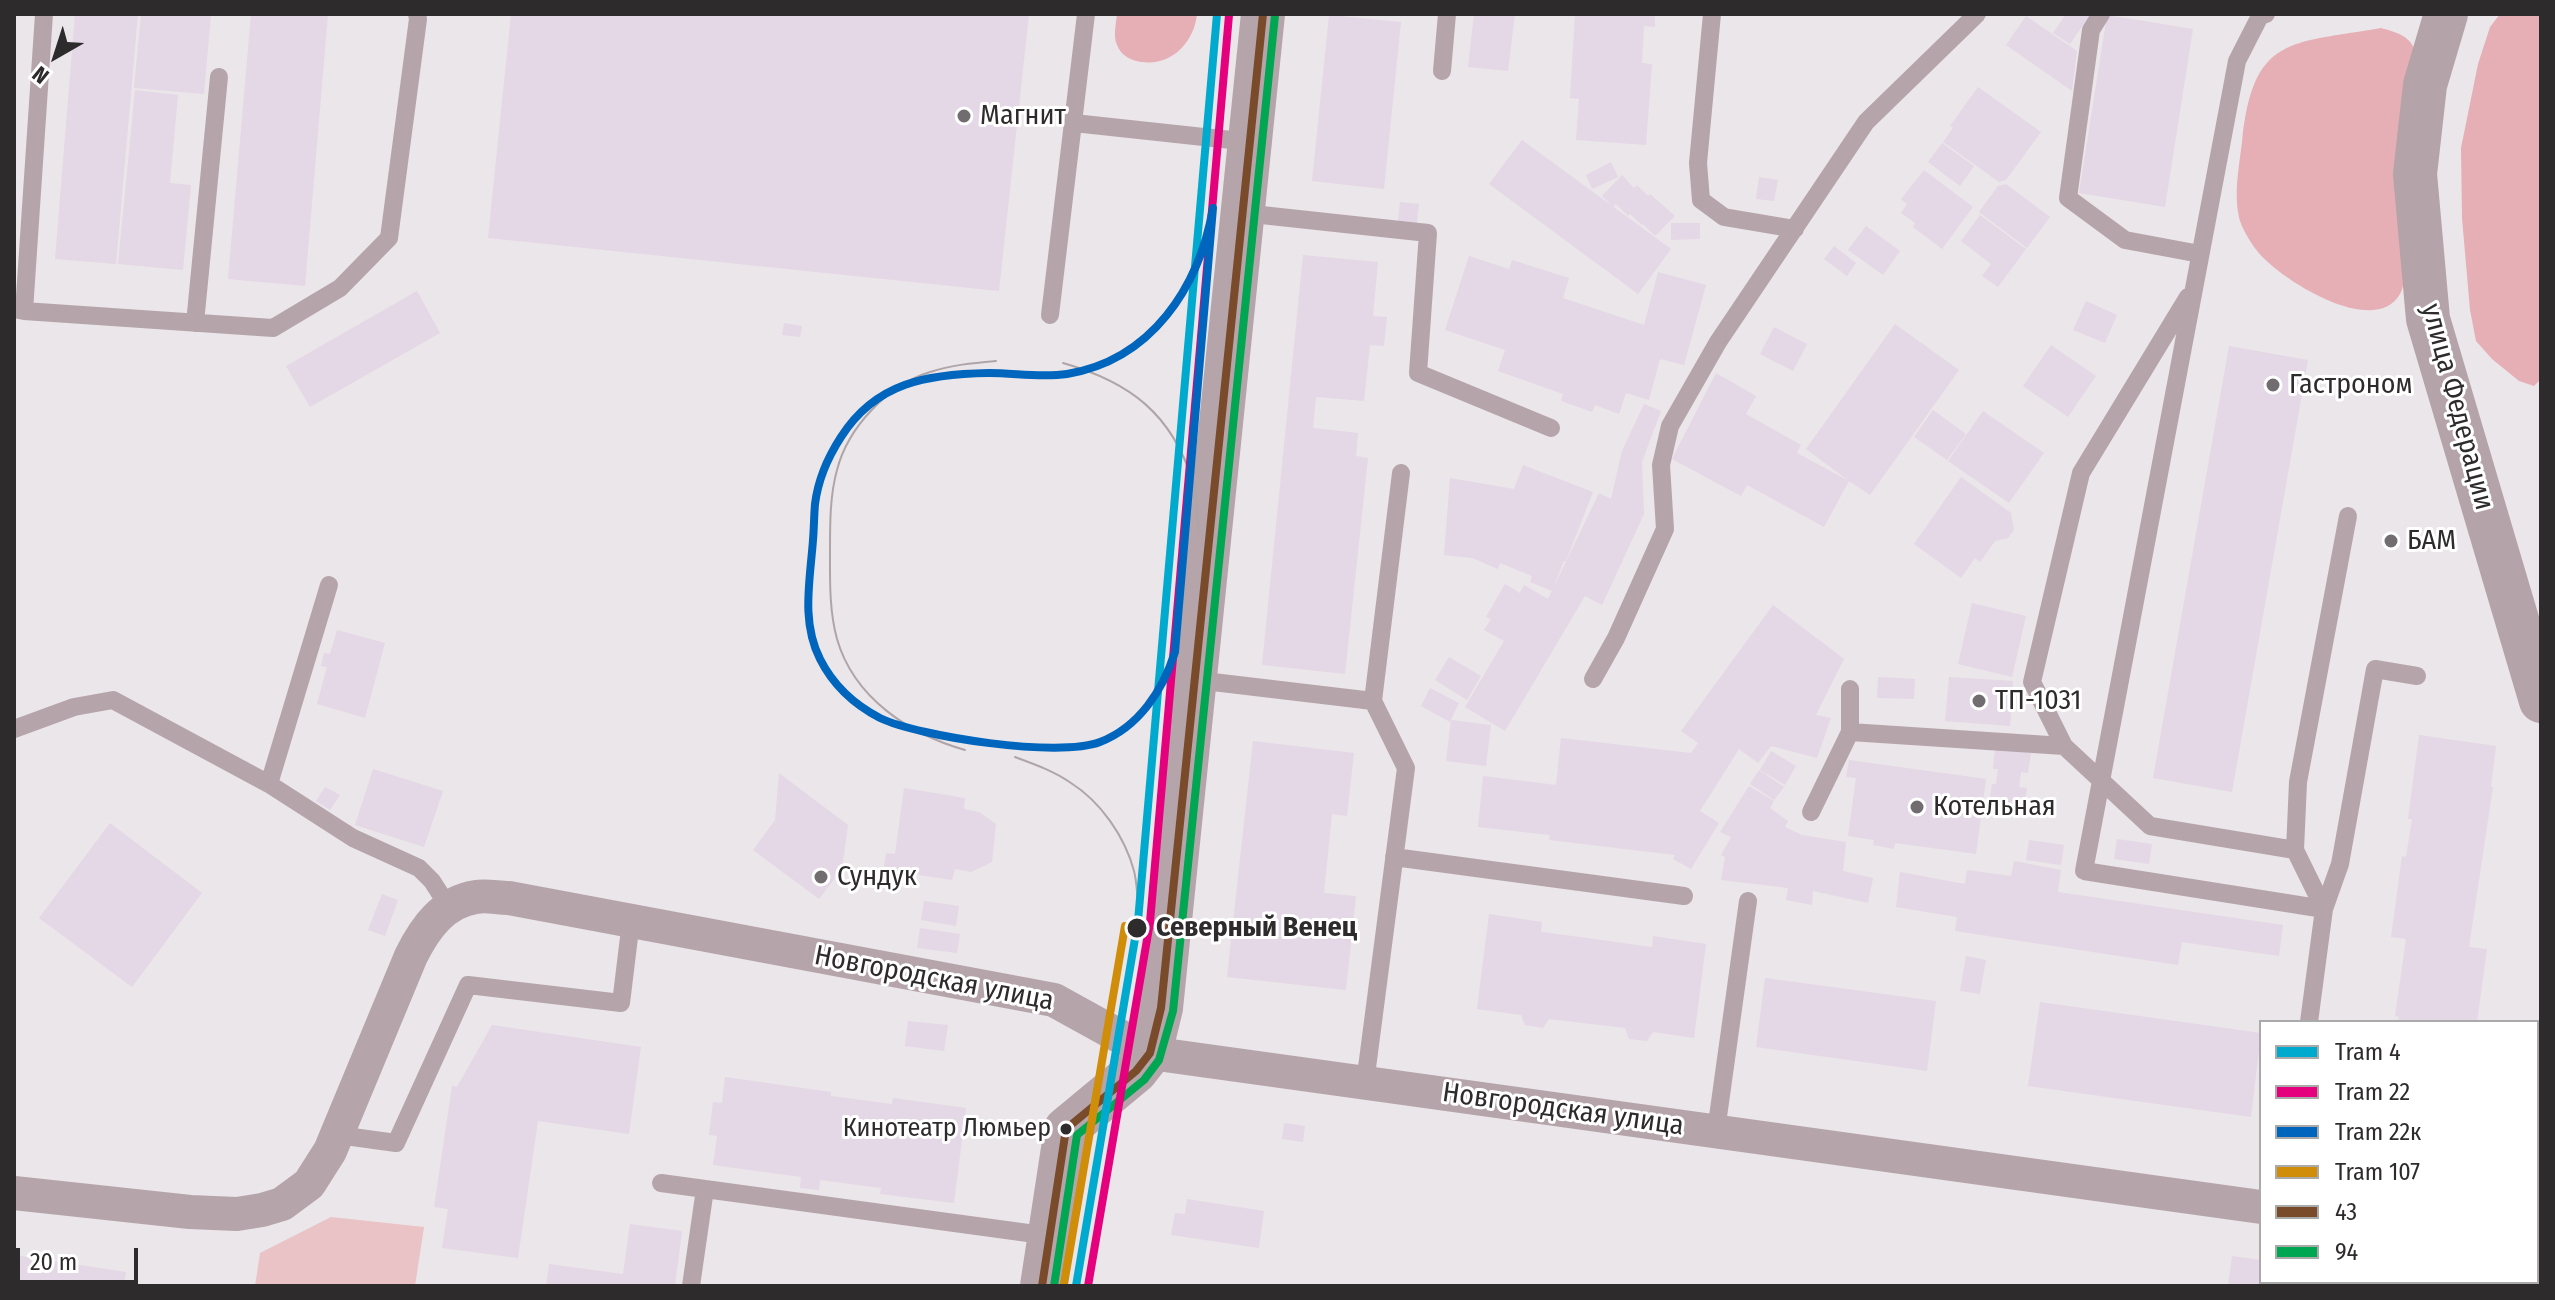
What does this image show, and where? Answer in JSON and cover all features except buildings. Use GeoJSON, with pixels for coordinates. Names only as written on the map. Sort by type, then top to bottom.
{"type":"FeatureCollection","features":[{"type":"Feature","properties":{"kind":"main road","name":"улица Федерации"},"geometry":{"type":"LineString","coordinates":[[2446,14],[2425,85],[2415,174],[2428,319],[2541,701]]}},
{"type":"Feature","properties":{"kind":"street"},"geometry":{"type":"LineString","coordinates":[[1042,1286],[1066,1129],[1136,1071],[1150,1053],[1161,1008],[1263,14]]}},
{"type":"Feature","properties":{"kind":"street","name":"Новгородская улица"},"geometry":{"type":"LineString","coordinates":[[448,906],[476,896],[509,898],[1054,1000],[1150,1053],[2259,1207]]}},
{"type":"Feature","properties":{"kind":"street"},"geometry":{"type":"LineString","coordinates":[[14,1193],[190,1212],[237,1214],[282,1204],[309,1184],[320,1170],[338,1135],[411,956],[422,934],[448,906]]}},
{"type":"Feature","properties":{"kind":"lane"},"geometry":{"type":"LineString","coordinates":[[44,14],[19,310],[273,328],[340,288],[389,238],[417,14]]}},
{"type":"Feature","properties":{"kind":"lane"},"geometry":{"type":"LineString","coordinates":[[1050,315],[1086,14]]}},
{"type":"Feature","properties":{"kind":"lane"},"geometry":{"type":"LineString","coordinates":[[1442,71],[1447,14]]}},
{"type":"Feature","properties":{"kind":"lane"},"geometry":{"type":"LineString","coordinates":[[1712,14],[1698,163],[1701,200],[1724,217],[1795,229]]}},
{"type":"Feature","properties":{"kind":"lane"},"geometry":{"type":"LineString","coordinates":[[1593,679],[1616,638],[1665,529],[1661,465],[1670,426],[1718,342],[1866,122],[1977,14]]}},
{"type":"Feature","properties":{"kind":"lane"},"geometry":{"type":"LineString","coordinates":[[2101,14],[2091,30],[2068,198],[2125,240],[2200,254]]}},
{"type":"Feature","properties":{"kind":"lane"},"geometry":{"type":"LineString","coordinates":[[2259,15],[2237,61],[2084,871],[2324,909]]}},
{"type":"Feature","properties":{"kind":"lane"},"geometry":{"type":"LineString","coordinates":[[195,323],[219,77]]}},
{"type":"Feature","properties":{"kind":"lane"},"geometry":{"type":"LineString","coordinates":[[1074,123],[1250,142]]}},
{"type":"Feature","properties":{"kind":"lane"},"geometry":{"type":"LineString","coordinates":[[1243,213],[1428,233],[1418,373],[1551,428]]}},
{"type":"Feature","properties":{"kind":"lane"},"geometry":{"type":"LineString","coordinates":[[2195,285],[2081,473],[2032,682],[2064,746],[2150,826],[2295,850]]}},
{"type":"Feature","properties":{"kind":"lane"},"geometry":{"type":"LineString","coordinates":[[1365,1083],[1406,768],[1373,701],[1401,473]]}},
{"type":"Feature","properties":{"kind":"lane"},"geometry":{"type":"LineString","coordinates":[[2324,909],[2295,850],[2298,782],[2348,516]]}},
{"type":"Feature","properties":{"kind":"lane"},"geometry":{"type":"LineString","coordinates":[[269,784],[329,585]]}},
{"type":"Feature","properties":{"kind":"lane"},"geometry":{"type":"LineString","coordinates":[[2309,1020],[2324,909],[2340,864],[2375,669],[2417,676]]}},
{"type":"Feature","properties":{"kind":"lane"},"geometry":{"type":"LineString","coordinates":[[1196,680],[1373,701]]}},
{"type":"Feature","properties":{"kind":"lane"},"geometry":{"type":"LineString","coordinates":[[1811,812],[1850,732],[1850,689]]}},
{"type":"Feature","properties":{"kind":"lane"},"geometry":{"type":"LineString","coordinates":[[14,729],[74,707],[113,700],[269,784],[353,838],[419,868],[432,881],[448,906]]}},
{"type":"Feature","properties":{"kind":"lane"},"geometry":{"type":"LineString","coordinates":[[1850,732],[2064,746]]}},
{"type":"Feature","properties":{"kind":"lane"},"geometry":{"type":"LineString","coordinates":[[1394,857],[1684,896]]}},
{"type":"Feature","properties":{"kind":"lane"},"geometry":{"type":"LineString","coordinates":[[1716,1131],[1748,901]]}},
{"type":"Feature","properties":{"kind":"lane"},"geometry":{"type":"LineString","coordinates":[[338,1135],[396,1143],[468,985],[621,1003],[631,921]]}},
{"type":"Feature","properties":{"kind":"lane"},"geometry":{"type":"LineString","coordinates":[[661,1183],[1050,1236]]}},
{"type":"Feature","properties":{"kind":"lane"},"geometry":{"type":"LineString","coordinates":[[691,1286],[705,1189]]}},
{"type":"Feature","properties":{"kind":"shaded area"},"geometry":{"type":"Polygon","coordinates":[[[1117,14],[1197,14],[1191,34],[1179,50],[1162,60],[1142,62],[1127,57],[1117,45],[1117,14]]]}},
{"type":"Feature","properties":{"kind":"shaded area"},"geometry":{"type":"Polygon","coordinates":[[[2500,14],[2541,14],[2541,379],[2534,386],[2519,381],[2476,341],[2470,310],[2462,218],[2461,148],[2478,64],[2490,27],[2500,14]]]}},
{"type":"Feature","properties":{"kind":"shaded area"},"geometry":{"type":"Polygon","coordinates":[[[2381,28],[2404,36],[2417,55],[2403,287],[2387,306],[2370,310],[2349,308],[2328,300],[2269,263],[2241,225],[2237,192],[2247,107],[2256,81],[2267,63],[2282,51],[2300,43],[2381,28]]]}},
{"type":"Feature","properties":{"kind":"shaded area"},"geometry":{"type":"Polygon","coordinates":[[[331,1217],[424,1227],[415,1286],[255,1286],[260,1253],[331,1217]]]}},
{"type":"Feature","properties":{"kind":"tram line","name":"4"},"geometry":{"type":"LineString","coordinates":[[1076,1286],[1138,921],[1217,14]]}},
{"type":"Feature","properties":{"kind":"tram line","name":"22"},"geometry":{"type":"LineString","coordinates":[[1088,1286],[1150,922],[1229,15]]}},
{"type":"Feature","properties":{"kind":"tram line","name":"22к"},"geometry":{"type":"LineString","coordinates":[[1213,208],[1175,652],[1164,680],[1148,706],[1126,727],[1100,742],[1054,748],[990,743],[925,732],[880,718],[862,707],[838,686],[825,668],[810,630],[809,586],[816,495],[824,469],[841,437],[870,404],[887,393],[925,379],[967,374],[1067,374],[1097,366],[1123,353],[1166,316],[1183,292],[1196,266],[1213,208]]}},
{"type":"Feature","properties":{"kind":"tram line"},"geometry":{"type":"LineString","coordinates":[[965,750],[924,734],[886,711],[856,679],[845,660],[834,628],[831,606],[831,509],[842,454],[860,424],[885,397],[914,378],[930,372],[996,361]]}},
{"type":"Feature","properties":{"kind":"tram line"},"geometry":{"type":"LineString","coordinates":[[1063,363],[1109,380],[1128,391],[1160,419],[1173,437],[1193,482],[1198,531]]}},
{"type":"Feature","properties":{"kind":"tram line"},"geometry":{"type":"LineString","coordinates":[[1015,757],[1051,771],[1071,783],[1102,810],[1130,858],[1137,890],[1138,921]]}},
{"type":"Feature","properties":{"kind":"tram line","name":"107"},"geometry":{"type":"LineString","coordinates":[[1064,1284],[1125,926]]}},
{"type":"Feature","properties":{"kind":"transit line","name":"43"},"geometry":{"type":"LineString","coordinates":[[1042,1286],[1066,1129],[1136,1071],[1150,1053],[1161,1008],[1263,14]]}},
{"type":"Feature","properties":{"kind":"transit line","name":"94"},"geometry":{"type":"LineString","coordinates":[[1054,1286],[1077,1135],[1144,1080],[1159,1060],[1173,1011],[1275,15]]}},
{"type":"Feature","properties":{"kind":"place","name":"Магнит"},"geometry":{"type":"Point","coordinates":[964,116]}},
{"type":"Feature","properties":{"kind":"place","name":"Гастроном"},"geometry":{"type":"Point","coordinates":[2273,385]}},
{"type":"Feature","properties":{"kind":"place","name":"БАМ"},"geometry":{"type":"Point","coordinates":[2391,541]}},
{"type":"Feature","properties":{"kind":"place","name":"ТП-1031"},"geometry":{"type":"Point","coordinates":[1979,701]}},
{"type":"Feature","properties":{"kind":"place","name":"Котельная"},"geometry":{"type":"Point","coordinates":[1917,807]}},
{"type":"Feature","properties":{"kind":"place","name":"Сундук"},"geometry":{"type":"Point","coordinates":[821,877]}},
{"type":"Feature","properties":{"kind":"place","name":"Северный Венец"},"geometry":{"type":"Point","coordinates":[1137,928]}},
{"type":"Feature","properties":{"kind":"place","name":"Кинотеатр Люмьер"},"geometry":{"type":"Point","coordinates":[1066,1129]}}]}
